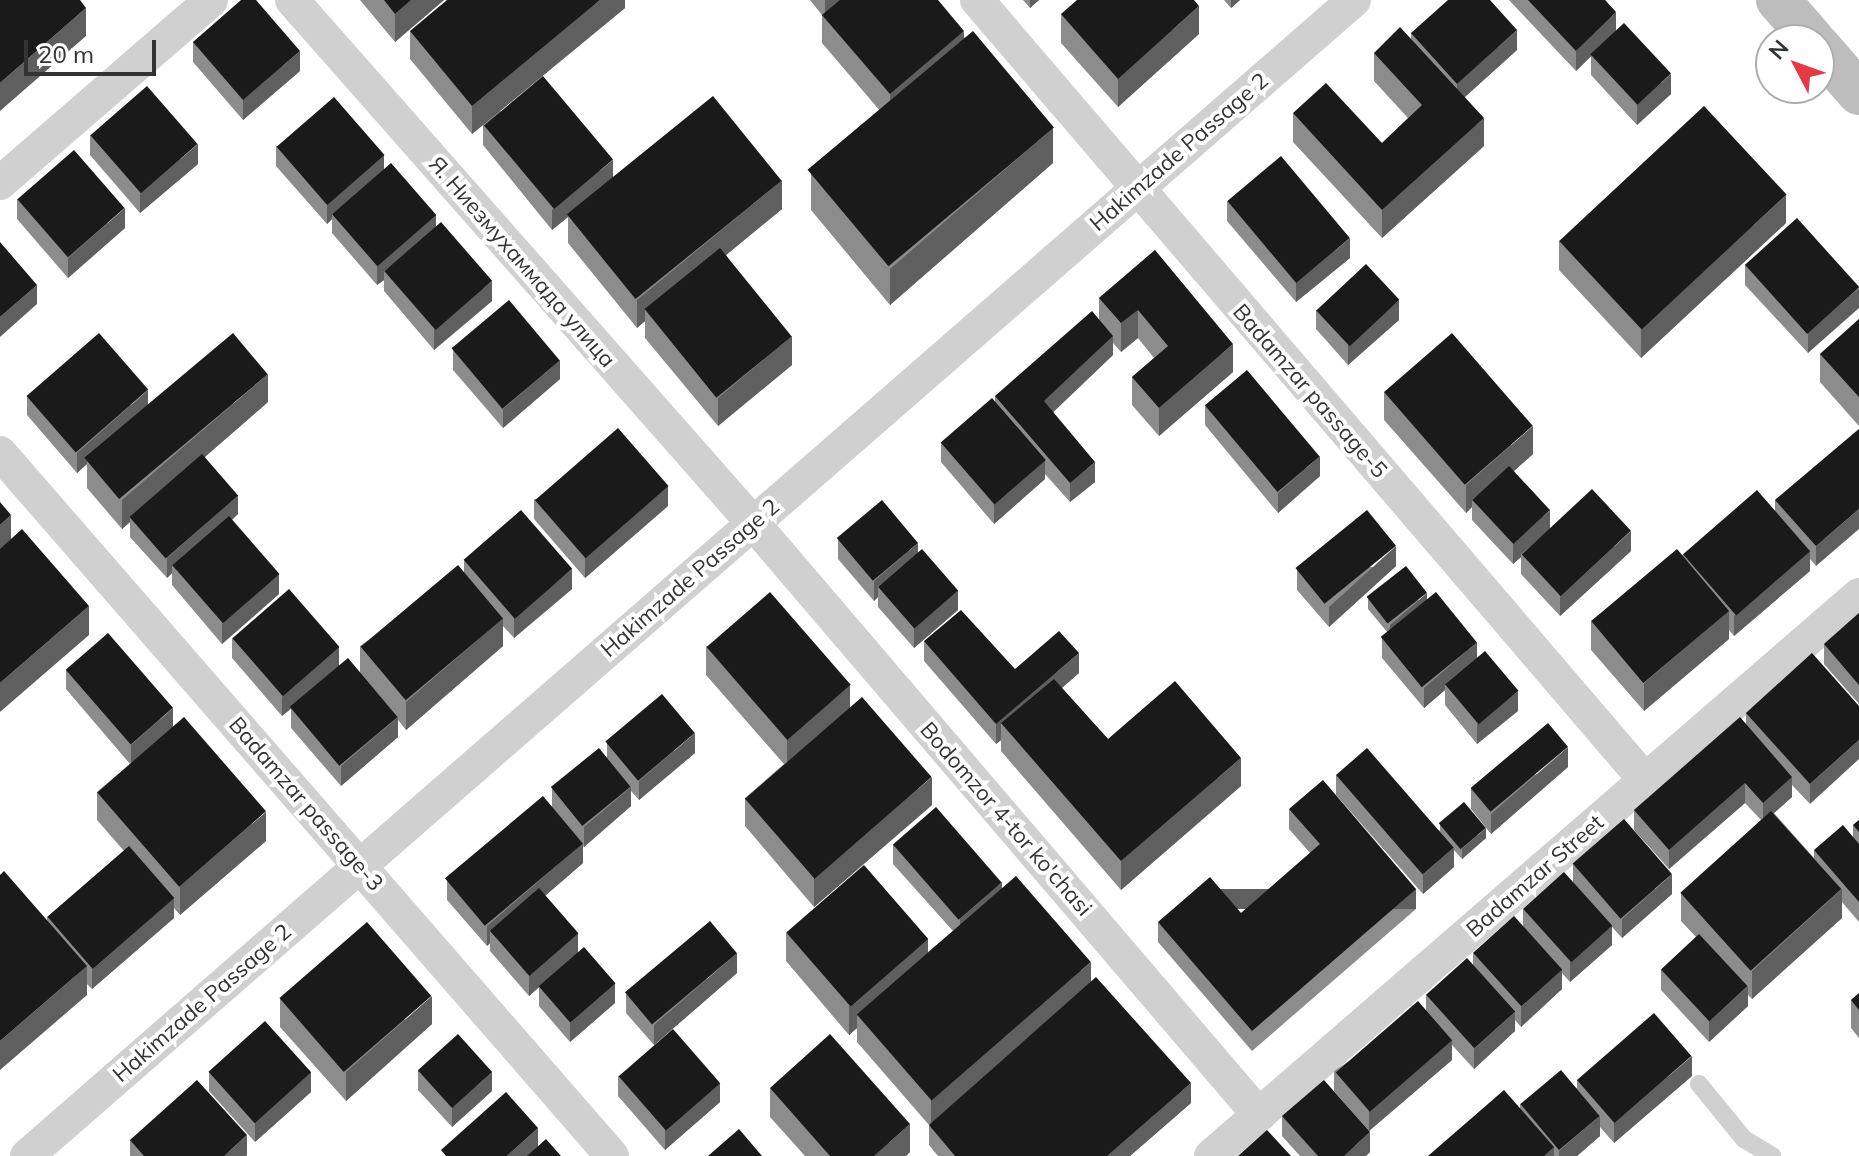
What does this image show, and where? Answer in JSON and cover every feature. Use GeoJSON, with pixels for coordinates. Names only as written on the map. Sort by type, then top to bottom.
{"type":"FeatureCollection","features":[{"type":"Feature","properties":{"kind":"street"},"geometry":{"type":"LineString","coordinates":[[0,183],[211,0]]}},
{"type":"Feature","properties":{"kind":"street","name":"Я. Ниезмухаммада улица"},"geometry":{"type":"LineString","coordinates":[[292,0],[753,523]]}},
{"type":"Feature","properties":{"kind":"street","name":"Badamzar passage-5"},"geometry":{"type":"LineString","coordinates":[[977,0],[1645,780]]}},
{"type":"Feature","properties":{"kind":"street","name":"Hakimzade Passage 2"},"geometry":{"type":"LineString","coordinates":[[27,1156],[1354,0]]}},
{"type":"Feature","properties":{"kind":"street"},"geometry":{"type":"LineString","coordinates":[[1778,0],[1799,24]]}},
{"type":"Feature","properties":{"kind":"street"},"geometry":{"type":"LineString","coordinates":[[1835,65],[1859,93]]}},
{"type":"Feature","properties":{"kind":"street","name":"Badamzar passage-3"},"geometry":{"type":"LineString","coordinates":[[0,453],[612,1156]]}},
{"type":"Feature","properties":{"kind":"street","name":"Bodomzor 4-tor ko'chasi"},"geometry":{"type":"LineString","coordinates":[[753,523],[1259,1115]]}},
{"type":"Feature","properties":{"kind":"street","name":"Badamzar Street"},"geometry":{"type":"LineString","coordinates":[[1211,1156],[1859,595]]}},
{"type":"Feature","properties":{"kind":"lane"},"geometry":{"type":"LineString","coordinates":[[1699,1084],[1744,1139],[1772,1156]]}},
{"type":"Feature","properties":{"kind":"building"},"geometry":{"type":"Polygon","coordinates":[[[0,0],[80,0],[86,8],[0,83],[0,0]]]}},
{"type":"Feature","properties":{"kind":"building"},"geometry":{"type":"Polygon","coordinates":[[[241,0],[256,0],[300,51],[243,100],[193,42],[241,0]]]}},
{"type":"Feature","properties":{"kind":"building"},"geometry":{"type":"Polygon","coordinates":[[[384,0],[411,0],[395,14],[384,0]]]}},
{"type":"Feature","properties":{"kind":"building"},"geometry":{"type":"Polygon","coordinates":[[[447,0],[600,0],[472,106],[410,31],[447,0]]]}},
{"type":"Feature","properties":{"kind":"building"},"geometry":{"type":"Polygon","coordinates":[[[840,0],[938,0],[964,31],[890,94],[822,15],[840,0]]]}},
{"type":"Feature","properties":{"kind":"building"},"geometry":{"type":"Polygon","coordinates":[[[1077,0],[1194,0],[1199,6],[1118,79],[1061,14],[1077,0]]]}},
{"type":"Feature","properties":{"kind":"building"},"geometry":{"type":"Polygon","coordinates":[[[1448,0],[1490,0],[1517,30],[1457,84],[1411,33],[1448,0]]]}},
{"type":"Feature","properties":{"kind":"building"},"geometry":{"type":"Polygon","coordinates":[[[1528,0],[1605,0],[1616,12],[1576,51],[1528,0]]]}},
{"type":"Feature","properties":{"kind":"building"},"geometry":{"type":"Polygon","coordinates":[[[1624,23],[1671,73],[1637,105],[1590,54],[1624,23]]]}},
{"type":"Feature","properties":{"kind":"building"},"geometry":{"type":"Polygon","coordinates":[[[1400,27],[1484,118],[1382,210],[1293,113],[1326,83],[1382,143],[1422,105],[1374,53],[1400,27]]]}},
{"type":"Feature","properties":{"kind":"building"},"geometry":{"type":"Polygon","coordinates":[[[973,31],[1054,128],[889,266],[808,170],[973,31]]]}},
{"type":"Feature","properties":{"kind":"building"},"geometry":{"type":"Polygon","coordinates":[[[543,76],[613,159],[554,209],[484,125],[543,76]]]}},
{"type":"Feature","properties":{"kind":"building"},"geometry":{"type":"Polygon","coordinates":[[[147,86],[198,144],[141,193],[90,135],[147,86]]]}},
{"type":"Feature","properties":{"kind":"building"},"geometry":{"type":"Polygon","coordinates":[[[713,96],[782,181],[635,299],[567,214],[713,96]]]}},
{"type":"Feature","properties":{"kind":"building"},"geometry":{"type":"Polygon","coordinates":[[[334,97],[385,155],[327,205],[277,147],[334,97]]]}},
{"type":"Feature","properties":{"kind":"building"},"geometry":{"type":"Polygon","coordinates":[[[1704,106],[1787,194],[1642,330],[1559,241],[1704,106]]]}},
{"type":"Feature","properties":{"kind":"building"},"geometry":{"type":"Polygon","coordinates":[[[74,150],[125,208],[68,257],[17,199],[74,150]]]}},
{"type":"Feature","properties":{"kind":"building"},"geometry":{"type":"Polygon","coordinates":[[[1281,156],[1350,238],[1296,283],[1227,201],[1281,156]]]}},
{"type":"Feature","properties":{"kind":"building"},"geometry":{"type":"Polygon","coordinates":[[[391,163],[436,215],[377,266],[332,214],[391,163]]]}},
{"type":"Feature","properties":{"kind":"building"},"geometry":{"type":"Polygon","coordinates":[[[1797,218],[1859,287],[1807,334],[1745,265],[1797,218]]]}},
{"type":"Feature","properties":{"kind":"building"},"geometry":{"type":"Polygon","coordinates":[[[441,222],[492,281],[436,330],[384,271],[441,222]]]}},
{"type":"Feature","properties":{"kind":"building"},"geometry":{"type":"Polygon","coordinates":[[[0,242],[37,285],[0,317],[0,242]]]}},
{"type":"Feature","properties":{"kind":"building"},"geometry":{"type":"Polygon","coordinates":[[[720,248],[792,337],[716,398],[645,309],[720,248]]]}},
{"type":"Feature","properties":{"kind":"building"},"geometry":{"type":"Polygon","coordinates":[[[1155,250],[1233,344],[1159,408],[1132,377],[1168,346],[1138,310],[1121,323],[1099,298],[1155,250]]]}},
{"type":"Feature","properties":{"kind":"building"},"geometry":{"type":"Polygon","coordinates":[[[1366,264],[1399,300],[1350,346],[1316,310],[1366,264]]]}},
{"type":"Feature","properties":{"kind":"building"},"geometry":{"type":"Polygon","coordinates":[[[509,300],[560,361],[502,409],[452,348],[509,300]]]}},
{"type":"Feature","properties":{"kind":"building"},"geometry":{"type":"Polygon","coordinates":[[[1092,311],[1113,336],[1044,401],[1095,462],[1070,483],[995,396],[1092,311]]]}},
{"type":"Feature","properties":{"kind":"building"},"geometry":{"type":"Polygon","coordinates":[[[1859,319],[1859,397],[1820,354],[1859,319]]]}},
{"type":"Feature","properties":{"kind":"building"},"geometry":{"type":"Polygon","coordinates":[[[99,333],[148,390],[76,453],[27,396],[99,333]]]}},
{"type":"Feature","properties":{"kind":"building"},"geometry":{"type":"Polygon","coordinates":[[[233,333],[268,374],[119,499],[84,458],[233,333]]]}},
{"type":"Feature","properties":{"kind":"building"},"geometry":{"type":"Polygon","coordinates":[[[1452,333],[1533,426],[1465,485],[1384,392],[1452,333]]]}},
{"type":"Feature","properties":{"kind":"building"},"geometry":{"type":"Polygon","coordinates":[[[1247,370],[1320,457],[1278,492],[1205,405],[1247,370]]]}},
{"type":"Feature","properties":{"kind":"building"},"geometry":{"type":"Polygon","coordinates":[[[992,398],[1046,460],[994,504],[941,443],[992,398]]]}},
{"type":"Feature","properties":{"kind":"building"},"geometry":{"type":"Polygon","coordinates":[[[618,428],[669,486],[585,558],[535,500],[618,428]]]}},
{"type":"Feature","properties":{"kind":"building"},"geometry":{"type":"Polygon","coordinates":[[[1859,429],[1859,509],[1816,546],[1775,500],[1859,429]]]}},
{"type":"Feature","properties":{"kind":"building"},"geometry":{"type":"Polygon","coordinates":[[[202,454],[238,496],[166,558],[130,517],[202,454]]]}},
{"type":"Feature","properties":{"kind":"building"},"geometry":{"type":"Polygon","coordinates":[[[1509,466],[1550,510],[1513,544],[1472,500],[1509,466]]]}},
{"type":"Feature","properties":{"kind":"building"},"geometry":{"type":"Polygon","coordinates":[[[1592,489],[1631,531],[1561,596],[1522,554],[1592,489]]]}},
{"type":"Feature","properties":{"kind":"building"},"geometry":{"type":"Polygon","coordinates":[[[1757,490],[1810,551],[1736,615],[1683,554],[1757,490]]]}},
{"type":"Feature","properties":{"kind":"building"},"geometry":{"type":"Polygon","coordinates":[[[882,500],[918,543],[873,581],[837,538],[882,500]]]}},
{"type":"Feature","properties":{"kind":"building"},"geometry":{"type":"Polygon","coordinates":[[[0,502],[11,515],[0,525],[0,502]]]}},
{"type":"Feature","properties":{"kind":"building"},"geometry":{"type":"Polygon","coordinates":[[[521,510],[572,569],[515,619],[464,560],[521,510]]]}},
{"type":"Feature","properties":{"kind":"building"},"geometry":{"type":"Polygon","coordinates":[[[1367,510],[1396,546],[1324,604],[1296,568],[1367,510]]]}},
{"type":"Feature","properties":{"kind":"building"},"geometry":{"type":"Polygon","coordinates":[[[229,516],[280,574],[223,623],[172,565],[229,516]]]}},
{"type":"Feature","properties":{"kind":"building"},"geometry":{"type":"Polygon","coordinates":[[[22,529],[89,606],[0,683],[0,549],[22,529]]]}},
{"type":"Feature","properties":{"kind":"building"},"geometry":{"type":"Polygon","coordinates":[[[922,549],[958,591],[914,629],[878,587],[922,549]]]}},
{"type":"Feature","properties":{"kind":"building"},"geometry":{"type":"Polygon","coordinates":[[[1677,549],[1729,611],[1643,683],[1591,621],[1677,549]]]}},
{"type":"Feature","properties":{"kind":"building"},"geometry":{"type":"Polygon","coordinates":[[[458,565],[503,619],[406,700],[361,647],[458,565]]]}},
{"type":"Feature","properties":{"kind":"building"},"geometry":{"type":"Polygon","coordinates":[[[1406,566],[1427,593],[1388,624],[1367,597],[1406,566]]]}},
{"type":"Feature","properties":{"kind":"building"},"geometry":{"type":"Polygon","coordinates":[[[289,589],[340,647],[283,696],[232,638],[289,589]]]}},
{"type":"Feature","properties":{"kind":"building"},"geometry":{"type":"Polygon","coordinates":[[[770,592],[851,685],[787,740],[707,647],[770,592]]]}},
{"type":"Feature","properties":{"kind":"building"},"geometry":{"type":"Polygon","coordinates":[[[1436,592],[1477,643],[1422,687],[1381,637],[1436,592]]]}},
{"type":"Feature","properties":{"kind":"building"},"geometry":{"type":"Polygon","coordinates":[[[961,610],[1015,669],[1059,631],[1079,653],[996,724],[924,641],[961,610]]]}},
{"type":"Feature","properties":{"kind":"building"},"geometry":{"type":"Polygon","coordinates":[[[1859,613],[1859,685],[1824,644],[1859,613]]]}},
{"type":"Feature","properties":{"kind":"building"},"geometry":{"type":"Polygon","coordinates":[[[108,633],[173,708],[131,744],[66,670],[108,633]]]}},
{"type":"Feature","properties":{"kind":"building"},"geometry":{"type":"Polygon","coordinates":[[[1485,651],[1518,691],[1479,724],[1445,684],[1485,651]]]}},
{"type":"Feature","properties":{"kind":"building"},"geometry":{"type":"Polygon","coordinates":[[[1812,653],[1859,706],[1859,740],[1810,784],[1746,713],[1812,653]]]}},
{"type":"Feature","properties":{"kind":"building"},"geometry":{"type":"Polygon","coordinates":[[[348,658],[397,717],[339,766],[290,707],[348,658]]]}},
{"type":"Feature","properties":{"kind":"building"},"geometry":{"type":"Polygon","coordinates":[[[1054,679],[1108,739],[1175,681],[1241,758],[1121,861],[1001,723],[1054,679]]]}},
{"type":"Feature","properties":{"kind":"building"},"geometry":{"type":"Polygon","coordinates":[[[662,694],[695,733],[638,781],[605,742],[662,694]]]}},
{"type":"Feature","properties":{"kind":"building"},"geometry":{"type":"Polygon","coordinates":[[[862,697],[932,777],[815,879],[745,799],[862,697]]]}},
{"type":"Feature","properties":{"kind":"building"},"geometry":{"type":"Polygon","coordinates":[[[184,717],[266,811],[179,887],[97,792],[184,717]]]}},
{"type":"Feature","properties":{"kind":"building"},"geometry":{"type":"Polygon","coordinates":[[[1740,717],[1792,777],[1763,803],[1745,783],[1669,850],[1634,810],[1740,717]]]}},
{"type":"Feature","properties":{"kind":"building"},"geometry":{"type":"Polygon","coordinates":[[[1548,723],[1568,747],[1491,812],[1471,788],[1548,723]]]}},
{"type":"Feature","properties":{"kind":"building"},"geometry":{"type":"Polygon","coordinates":[[[599,748],[630,787],[582,826],[551,787],[599,748]]]}},
{"type":"Feature","properties":{"kind":"building"},"geometry":{"type":"Polygon","coordinates":[[[1367,748],[1454,848],[1423,875],[1336,775],[1367,748]]]}},
{"type":"Feature","properties":{"kind":"building"},"geometry":{"type":"Polygon","coordinates":[[[1323,780],[1416,889],[1252,1031],[1158,922],[1210,877],[1241,913],[1320,844],[1289,809],[1323,780]]]}},
{"type":"Feature","properties":{"kind":"building"},"geometry":{"type":"Polygon","coordinates":[[[543,796],[583,843],[485,926],[445,878],[543,796]]]}},
{"type":"Feature","properties":{"kind":"building"},"geometry":{"type":"Polygon","coordinates":[[[1464,802],[1486,828],[1461,849],[1439,823],[1464,802]]]}},
{"type":"Feature","properties":{"kind":"building"},"geometry":{"type":"Polygon","coordinates":[[[936,807],[1002,882],[959,920],[893,844],[936,807]]]}},
{"type":"Feature","properties":{"kind":"building"},"geometry":{"type":"Polygon","coordinates":[[[1771,811],[1841,889],[1751,971],[1680,893],[1771,811]]]}},
{"type":"Feature","properties":{"kind":"building"},"geometry":{"type":"Polygon","coordinates":[[[1624,819],[1672,874],[1621,919],[1573,864],[1624,819]]]}},
{"type":"Feature","properties":{"kind":"building"},"geometry":{"type":"Polygon","coordinates":[[[1843,825],[1859,844],[1859,902],[1814,850],[1843,825]]]}},
{"type":"Feature","properties":{"kind":"building"},"geometry":{"type":"Polygon","coordinates":[[[129,846],[174,898],[93,969],[47,917],[129,846]]]}},
{"type":"Feature","properties":{"kind":"building"},"geometry":{"type":"Polygon","coordinates":[[[864,865],[928,939],[851,1007],[786,933],[864,865]]]}},
{"type":"Feature","properties":{"kind":"building"},"geometry":{"type":"Polygon","coordinates":[[[4,871],[87,966],[0,1041],[0,875],[4,871]]]}},
{"type":"Feature","properties":{"kind":"building"},"geometry":{"type":"Polygon","coordinates":[[[1564,872],[1612,926],[1571,962],[1523,909],[1564,872]]]}},
{"type":"Feature","properties":{"kind":"building"},"geometry":{"type":"Polygon","coordinates":[[[1016,876],[1091,962],[932,1100],[857,1014],[1016,876]]]}},
{"type":"Feature","properties":{"kind":"building"},"geometry":{"type":"Polygon","coordinates":[[[539,888],[578,933],[529,976],[490,931],[539,888]]]}},
{"type":"Feature","properties":{"kind":"building"},"geometry":{"type":"Polygon","coordinates":[[[1514,916],[1562,970],[1521,1006],[1473,953],[1514,916]]]}},
{"type":"Feature","properties":{"kind":"building"},"geometry":{"type":"Polygon","coordinates":[[[710,921],[737,953],[652,1025],[625,992],[710,921]]]}},
{"type":"Feature","properties":{"kind":"building"},"geometry":{"type":"Polygon","coordinates":[[[367,922],[431,996],[344,1072],[279,998],[367,922]]]}},
{"type":"Feature","properties":{"kind":"building"},"geometry":{"type":"Polygon","coordinates":[[[1699,934],[1747,986],[1709,1021],[1661,969],[1699,934]]]}},
{"type":"Feature","properties":{"kind":"building"},"geometry":{"type":"Polygon","coordinates":[[[584,947],[615,983],[570,1023],[539,986],[584,947]]]}},
{"type":"Feature","properties":{"kind":"building"},"geometry":{"type":"Polygon","coordinates":[[[1467,958],[1515,1012],[1474,1048],[1426,995],[1467,958]]]}},
{"type":"Feature","properties":{"kind":"building"},"geometry":{"type":"Polygon","coordinates":[[[1096,977],[1191,1083],[1107,1156],[955,1156],[929,1125],[1096,977]]]}},
{"type":"Feature","properties":{"kind":"building"},"geometry":{"type":"Polygon","coordinates":[[[1859,993],[1859,1010],[1851,1000],[1859,993]]]}},
{"type":"Feature","properties":{"kind":"building"},"geometry":{"type":"Polygon","coordinates":[[[1418,1001],[1452,1040],[1370,1112],[1336,1073],[1418,1001]]]}},
{"type":"Feature","properties":{"kind":"building"},"geometry":{"type":"Polygon","coordinates":[[[1654,1013],[1691,1056],[1614,1123],[1577,1080],[1654,1013]]]}},
{"type":"Feature","properties":{"kind":"building"},"geometry":{"type":"Polygon","coordinates":[[[265,1021],[311,1072],[255,1123],[209,1072],[265,1021]]]}},
{"type":"Feature","properties":{"kind":"building"},"geometry":{"type":"Polygon","coordinates":[[[673,1029],[720,1083],[666,1131],[619,1076],[673,1029]]]}},
{"type":"Feature","properties":{"kind":"building"},"geometry":{"type":"Polygon","coordinates":[[[458,1034],[492,1072],[452,1108],[418,1070],[458,1034]]]}},
{"type":"Feature","properties":{"kind":"building"},"geometry":{"type":"Polygon","coordinates":[[[830,1034],[910,1124],[874,1156],[830,1156],[770,1088],[830,1034]]]}},
{"type":"Feature","properties":{"kind":"building"},"geometry":{"type":"Polygon","coordinates":[[[1561,1070],[1600,1116],[1559,1150],[1520,1104],[1561,1070]]]}},
{"type":"Feature","properties":{"kind":"building"},"geometry":{"type":"Polygon","coordinates":[[[197,1080],[247,1135],[224,1156],[144,1156],[130,1140],[197,1080]]]}},
{"type":"Feature","properties":{"kind":"building"},"geometry":{"type":"Polygon","coordinates":[[[1324,1080],[1370,1132],[1344,1156],[1318,1156],[1282,1116],[1324,1080]]]}},
{"type":"Feature","properties":{"kind":"building"},"geometry":{"type":"Polygon","coordinates":[[[1504,1090],[1554,1147],[1544,1156],[1428,1156],[1504,1090]]]}},
{"type":"Feature","properties":{"kind":"building"},"geometry":{"type":"Polygon","coordinates":[[[506,1092],[538,1128],[507,1156],[446,1156],[441,1150],[506,1092]]]}},
{"type":"Feature","properties":{"kind":"building"},"geometry":{"type":"Polygon","coordinates":[[[739,1129],[762,1156],[708,1156],[739,1129]]]}},
{"type":"Feature","properties":{"kind":"building"},"geometry":{"type":"Polygon","coordinates":[[[1267,1130],[1291,1156],[1238,1156],[1267,1130]]]}},
{"type":"Feature","properties":{"kind":"building"},"geometry":{"type":"Polygon","coordinates":[[[546,1139],[561,1156],[527,1156],[546,1139]]]}}]}
